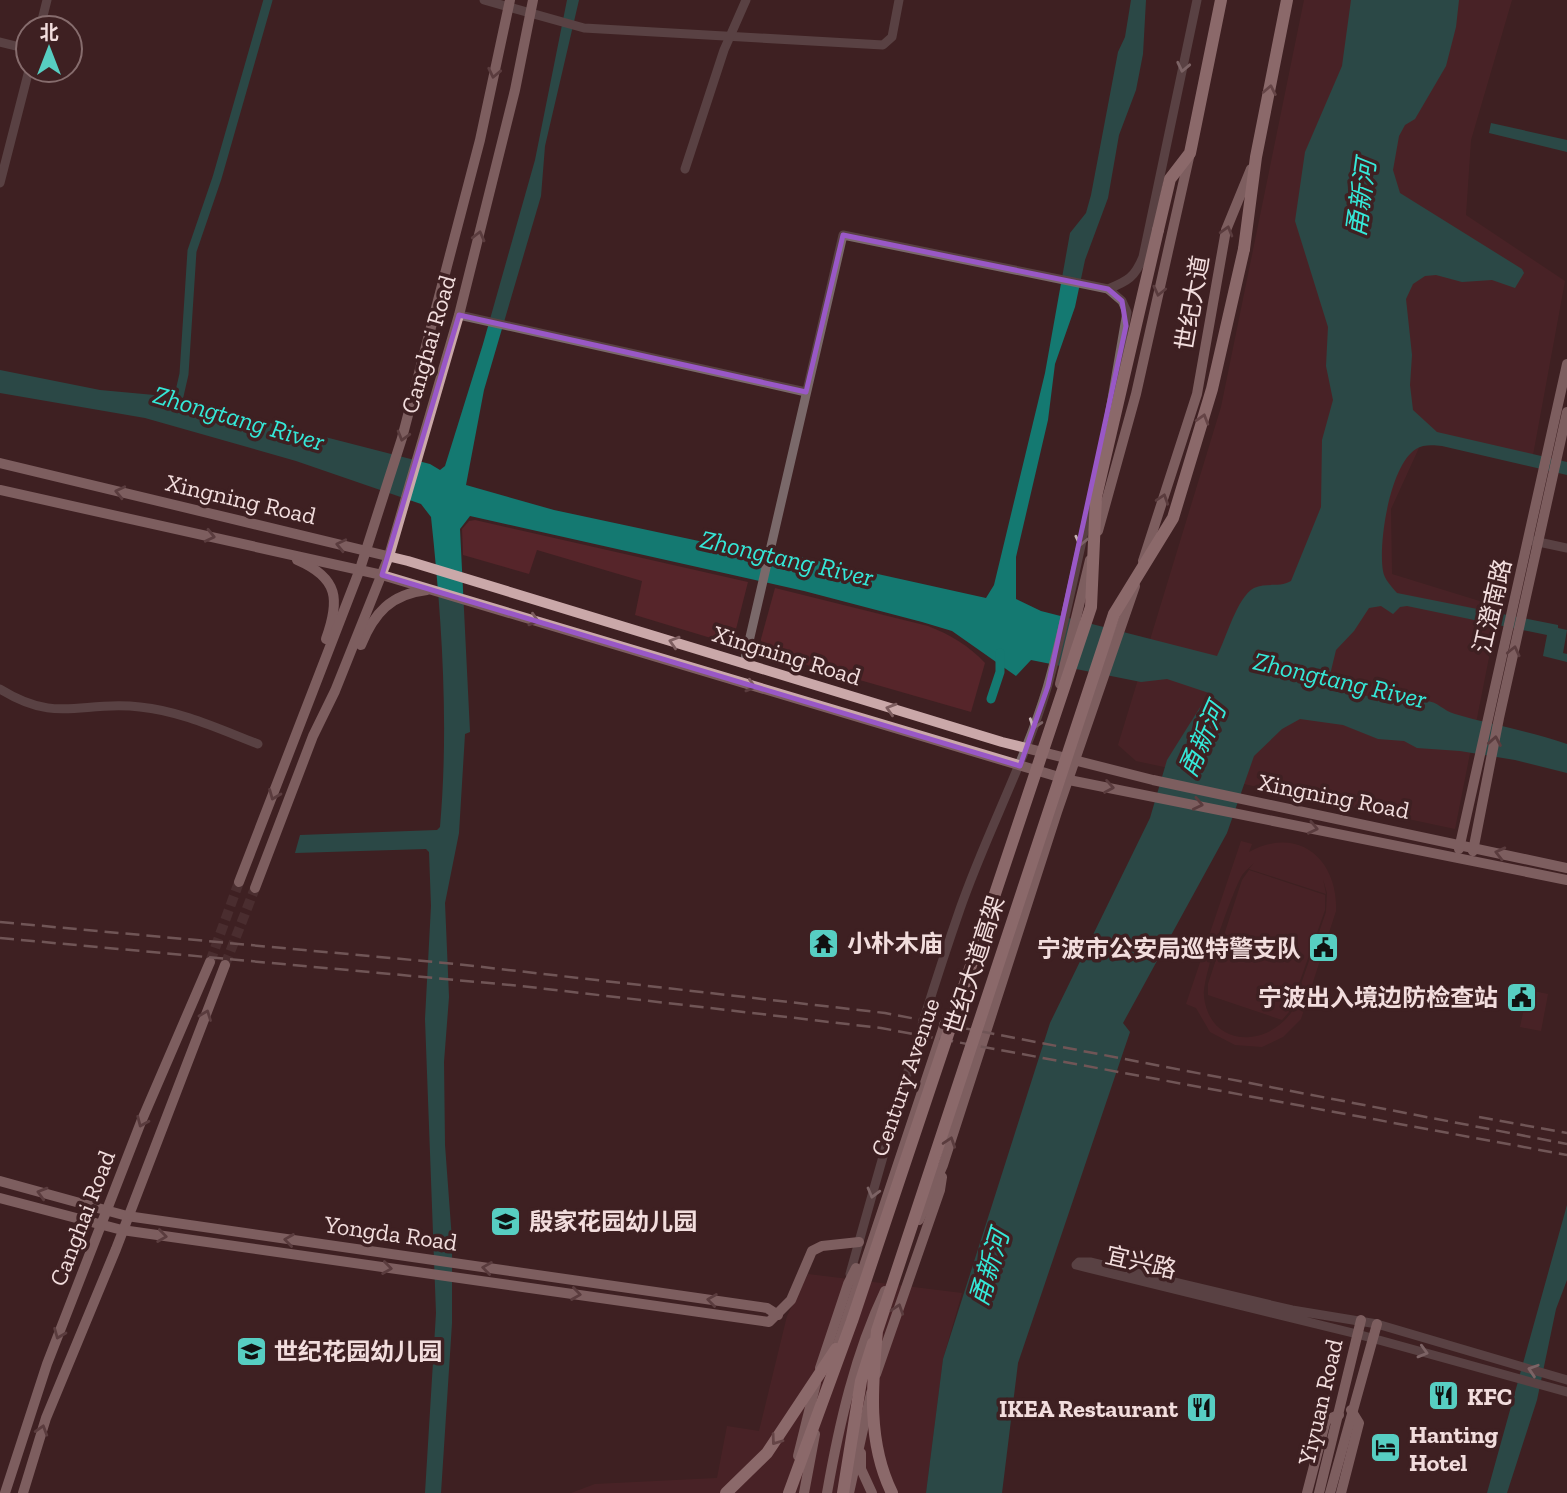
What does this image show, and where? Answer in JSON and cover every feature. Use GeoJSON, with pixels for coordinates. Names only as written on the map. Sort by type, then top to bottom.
{"type":"FeatureCollection","features":[{"type":"Feature","properties":{"kind":"highway","name":"世纪大道"},"geometry":{"type":"LineString","coordinates":[[1190,153],[1221,0]]}},
{"type":"Feature","properties":{"kind":"highway","name":"世纪大道"},"geometry":{"type":"LineString","coordinates":[[1256,157],[1287,0]]}},
{"type":"Feature","properties":{"kind":"highway","name":"世纪大道高架"},"geometry":{"type":"LineString","coordinates":[[852,1321],[1091,607],[1096,497],[1170,179],[1190,153]]}},
{"type":"Feature","properties":{"kind":"highway","name":"世纪大道高架"},"geometry":{"type":"LineString","coordinates":[[843,1493],[861,1381],[877,1331],[1121,612],[1173,518],[1212,389],[1244,249],[1256,157]]}},
{"type":"Feature","properties":{"kind":"highway"},"geometry":{"type":"LineString","coordinates":[[726,1493],[766,1453],[800,1407],[852,1321]]}},
{"type":"Feature","properties":{"kind":"highway"},"geometry":{"type":"LineString","coordinates":[[789,1493],[852,1321]]}},
{"type":"Feature","properties":{"kind":"highway"},"geometry":{"type":"LineString","coordinates":[[877,1331],[873,1422],[876,1450],[891,1493]]}},
{"type":"Feature","properties":{"kind":"main road","name":"Canghai Road"},"geometry":{"type":"LineString","coordinates":[[255,888],[313,736],[335,691],[389,556],[459,315],[515,90],[533,0]]}},
{"type":"Feature","properties":{"kind":"main road","name":"Canghai Road"},"geometry":{"type":"LineString","coordinates":[[239,883],[367,551],[396,459],[480,140],[509,3]]}},
{"type":"Feature","properties":{"kind":"main road","name":"世纪大道"},"geometry":{"type":"LineString","coordinates":[[1061,679],[1080,594],[1136,394],[1190,153]]}},
{"type":"Feature","properties":{"kind":"main road","name":"世纪大道"},"geometry":{"type":"LineString","coordinates":[[1069,780],[1121,612],[1197,394],[1226,230],[1256,157]]}},
{"type":"Feature","properties":{"kind":"main road","name":"江澄南路"},"geometry":{"type":"LineString","coordinates":[[1471,860],[1567,364]]}},
{"type":"Feature","properties":{"kind":"main road","name":"江澄南路"},"geometry":{"type":"LineString","coordinates":[[1457,857],[1487,714],[1567,412]]}},
{"type":"Feature","properties":{"kind":"main road","name":"Xingning Road"},"geometry":{"type":"LineString","coordinates":[[0,463],[431,567],[1032,750],[1153,780],[1567,868]]}},
{"type":"Feature","properties":{"kind":"main road","name":"Xingning Road"},"geometry":{"type":"LineString","coordinates":[[0,490],[360,569],[1069,780],[1149,793],[1567,880]]}},
{"type":"Feature","properties":{"kind":"main road","name":"Canghai Road"},"geometry":{"type":"LineString","coordinates":[[275,551],[319,571],[333,590],[334,614],[316,667],[315,688]]}},
{"type":"Feature","properties":{"kind":"main road","name":"Canghai Road"},"geometry":{"type":"LineString","coordinates":[[335,691],[347,677],[381,608],[411,593],[433,590]]}},
{"type":"Feature","properties":{"kind":"main road","name":"Century Avenue"},"geometry":{"type":"LineString","coordinates":[[804,1493],[825,1387],[871,1241],[1025,767],[1061,679]]}},
{"type":"Feature","properties":{"kind":"main road"},"geometry":{"type":"LineString","coordinates":[[827,1493],[845,1410],[870,1323],[943,1165],[1069,780]]}},
{"type":"Feature","properties":{"kind":"main road","name":"Canghai Road"},"geometry":{"type":"LineString","coordinates":[[5,1493],[47,1364],[210,962]]}},
{"type":"Feature","properties":{"kind":"main road","name":"Canghai Road"},"geometry":{"type":"LineString","coordinates":[[23,1493],[46,1418],[225,965]]}},
{"type":"Feature","properties":{"kind":"main road"},"geometry":{"type":"LineString","coordinates":[[849,1493],[862,1425],[913,1264],[940,1190],[943,1165]]}},
{"type":"Feature","properties":{"kind":"main road","name":"Yongda Road"},"geometry":{"type":"LineString","coordinates":[[0,1181],[127,1216],[767,1308],[778,1315],[769,1322],[122,1230],[0,1198]]}},
{"type":"Feature","properties":{"kind":"main road"},"geometry":{"type":"LineString","coordinates":[[783,1493],[795,1469],[818,1376],[848,1284],[871,1241]]}},
{"type":"Feature","properties":{"kind":"main road"},"geometry":{"type":"LineString","coordinates":[[778,1315],[791,1300],[812,1251],[822,1246],[859,1242]]}},
{"type":"Feature","properties":{"kind":"main road","name":"Yiyuan Road"},"geometry":{"type":"LineString","coordinates":[[1319,1493],[1361,1320]]}},
{"type":"Feature","properties":{"kind":"main road","name":"Yiyuan Road"},"geometry":{"type":"LineString","coordinates":[[1330,1493],[1377,1324]]}},
{"type":"Feature","properties":{"kind":"main road","name":"Yiyuan Road"},"geometry":{"type":"LineString","coordinates":[[1342,1493],[1359,1423],[1351,1410]]}},
{"type":"Feature","properties":{"kind":"main road"},"geometry":{"type":"LineString","coordinates":[[1307,1493],[1326,1420],[1339,1415]]}},
{"type":"Feature","properties":{"kind":"main road"},"geometry":{"type":"LineString","coordinates":[[862,1425],[861,1469],[872,1493]]}},
{"type":"Feature","properties":{"kind":"street"},"geometry":{"type":"LineString","coordinates":[[484,0],[509,3],[531,13],[577,26],[883,45],[891,37],[899,0]]}},
{"type":"Feature","properties":{"kind":"street"},"geometry":{"type":"LineString","coordinates":[[685,169],[724,50],[733,35],[746,0]]}},
{"type":"Feature","properties":{"kind":"street"},"geometry":{"type":"LineString","coordinates":[[1108,289],[1136,276],[1143,257],[1197,0]]}},
{"type":"Feature","properties":{"kind":"street"},"geometry":{"type":"LineString","coordinates":[[0,183],[25,84]]}},
{"type":"Feature","properties":{"kind":"street"},"geometry":{"type":"LineString","coordinates":[[744,663],[843,235],[1108,289],[1122,301],[1127,312],[1126,326],[1101,459],[1032,750]]}},
{"type":"Feature","properties":{"kind":"street"},"geometry":{"type":"LineString","coordinates":[[459,315],[806,393]]}},
{"type":"Feature","properties":{"kind":"street"},"geometry":{"type":"LineString","coordinates":[[1534,540],[1567,548]]}},
{"type":"Feature","properties":{"kind":"street"},"geometry":{"type":"LineString","coordinates":[[0,689],[34,707],[50,710],[138,706],[177,713],[258,744]]}},
{"type":"Feature","properties":{"kind":"street"},"geometry":{"type":"LineString","coordinates":[[848,1284],[906,1074],[960,908],[1003,799],[1025,767]]}},
{"type":"Feature","properties":{"kind":"street","name":"宜兴路"},"geometry":{"type":"LineString","coordinates":[[1567,1380],[1361,1320],[1295,1311],[1090,1262],[1079,1262],[1076,1265],[1373,1338],[1567,1392]]}},
{"type":"Feature","properties":{"kind":"highlighted area"},"geometry":{"type":"Polygon","coordinates":[[[843,235],[1108,289],[1122,301],[1126,326],[1048,686],[1020,766],[382,575],[459,315],[806,392],[843,235]]]}},
{"type":"Feature","properties":{"kind":"shaded area"},"geometry":{"type":"Polygon","coordinates":[[[1304,0],[1512,0],[1471,140],[1466,215],[1565,281],[1533,455],[1423,439],[1391,509],[1392,574],[1499,607],[1455,829],[1136,761],[1118,745],[1221,407],[1304,0]]]}},
{"type":"Feature","properties":{"kind":"shaded area"},"geometry":{"type":"Polygon","coordinates":[[[475,520],[748,582],[735,633],[724,642],[635,615],[642,581],[537,550],[529,574],[463,555],[462,529],[469,521],[475,520]]]}},
{"type":"Feature","properties":{"kind":"shaded area"},"geometry":{"type":"Polygon","coordinates":[[[775,588],[928,626],[959,641],[985,663],[971,712],[769,654],[761,646],[761,639],[775,588]]]}},
{"type":"Feature","properties":{"kind":"shaded area"},"geometry":{"type":"Polygon","coordinates":[[[1241,841],[1252,844],[1249,852],[1267,845],[1284,843],[1299,845],[1312,852],[1330,876],[1335,892],[1336,911],[1301,1019],[1283,1037],[1262,1047],[1235,1045],[1210,1032],[1196,1008],[1186,1004],[1241,841]],[[1254,863],[1241,877],[1230,903],[1212,956],[1204,997],[1208,1013],[1216,1026],[1240,1037],[1254,1037],[1267,1032],[1291,1013],[1326,912],[1327,893],[1323,879],[1326,894],[1249,869],[1254,863]]]}},
{"type":"Feature","properties":{"kind":"shaded area"},"geometry":{"type":"Polygon","coordinates":[[[1249,870],[1325,895],[1325,910],[1289,1012],[1282,1020],[1208,995],[1208,984],[1242,880],[1249,870]]]}},
{"type":"Feature","properties":{"kind":"shaded area"},"geometry":{"type":"Polygon","coordinates":[[[1528,990],[1548,994],[1541,1031],[1520,1027],[1528,990]]]}},
{"type":"Feature","properties":{"kind":"shaded area"},"geometry":{"type":"Polygon","coordinates":[[[808,1274],[962,1293],[943,1359],[926,1493],[571,1493],[595,1484],[717,1478],[727,1426],[759,1431],[787,1316],[808,1274]]]}},
{"type":"Feature","properties":{"kind":"water"},"geometry":{"type":"Polygon","coordinates":[[[567,0],[579,0],[545,146],[541,196],[484,390],[466,485],[554,510],[755,553],[765,549],[986,598],[994,585],[1045,373],[1070,233],[1086,213],[1091,195],[1118,52],[1125,37],[1131,0],[1146,0],[1143,54],[1136,90],[1119,135],[1108,198],[1085,260],[1075,307],[1055,364],[1048,420],[1016,557],[1016,599],[1041,611],[1217,656],[1237,609],[1248,593],[1259,586],[1291,581],[1321,507],[1322,440],[1333,400],[1326,366],[1328,327],[1295,221],[1305,152],[1342,66],[1351,0],[1459,0],[1456,27],[1446,66],[1415,119],[1405,125],[1399,136],[1393,170],[1400,193],[1522,269],[1524,273],[1515,288],[1492,280],[1462,282],[1436,275],[1425,276],[1413,284],[1406,299],[1412,355],[1410,385],[1413,410],[1437,432],[1567,462],[1567,475],[1442,446],[1419,447],[1407,458],[1393,487],[1384,524],[1383,571],[1397,593],[1558,625],[1558,628],[1567,630],[1563,653],[1567,654],[1567,662],[1543,656],[1547,635],[1407,606],[1400,607],[1393,614],[1381,606],[1369,608],[1354,631],[1336,650],[1329,679],[1342,690],[1357,695],[1394,699],[1415,708],[1420,708],[1425,701],[1430,701],[1455,714],[1567,744],[1567,773],[1515,760],[1460,751],[1417,748],[1404,741],[1378,739],[1343,725],[1300,719],[1282,729],[1254,756],[1227,833],[1123,1023],[1130,1032],[1018,1363],[1002,1493],[926,1493],[943,1359],[1050,1023],[1150,818],[1167,760],[1209,693],[1167,679],[1141,682],[1031,660],[1016,676],[952,631],[922,622],[804,591],[470,516],[460,529],[470,732],[465,734],[459,833],[445,903],[449,997],[444,1062],[445,1145],[452,1240],[452,1323],[441,1493],[425,1493],[436,1313],[425,1019],[431,906],[429,852],[426,849],[295,853],[300,835],[437,830],[440,827],[444,750],[443,672],[431,517],[421,504],[296,461],[145,418],[0,393],[0,370],[100,390],[165,396],[430,464],[440,470],[445,466],[483,344],[535,160],[567,0]]]}},
{"type":"Feature","properties":{"kind":"water"},"geometry":{"type":"Polygon","coordinates":[[[1491,123],[1567,140],[1567,152],[1489,133],[1491,123]]]}},
{"type":"Feature","properties":{"kind":"water"},"geometry":{"type":"Polygon","coordinates":[[[1567,1205],[1567,1280],[1556,1309],[1537,1400],[1507,1493],[1487,1493],[1567,1205]]]}},
{"type":"Feature","properties":{"kind":"waterway","name":"Zhongtang River"},"geometry":{"type":"LineString","coordinates":[[176,409],[184,374],[192,251],[217,178],[268,0]]}},
{"type":"Feature","properties":{"kind":"waterway"},"geometry":{"type":"LineString","coordinates":[[991,699],[1000,672],[1000,653]]}},
{"type":"Feature","properties":{"kind":"tunnel"},"geometry":{"type":"LineString","coordinates":[[210,962],[239,882]]}},
{"type":"Feature","properties":{"kind":"tunnel"},"geometry":{"type":"LineString","coordinates":[[225,965],[255,888]]}},
{"type":"Feature","properties":{"kind":"railway"},"geometry":{"type":"LineString","coordinates":[[0,922],[456,964],[885,1013],[1567,1144]]}},
{"type":"Feature","properties":{"kind":"railway"},"geometry":{"type":"LineString","coordinates":[[0,938],[521,986],[881,1028],[1567,1155]]}},
{"type":"Feature","properties":{"kind":"railway"},"geometry":{"type":"LineString","coordinates":[[1479,1117],[1567,1133]]}},
{"type":"Feature","properties":{"kind":"place","name":"小朴木庙"},"geometry":{"type":"Point","coordinates":[824,943]}},
{"type":"Feature","properties":{"kind":"place","name":"宁波市公安局巡特警支队"},"geometry":{"type":"Point","coordinates":[1324,948]}},
{"type":"Feature","properties":{"kind":"place","name":"宁波出入境边防检查站"},"geometry":{"type":"Point","coordinates":[1521,997]}},
{"type":"Feature","properties":{"kind":"place","name":"殷家花园幼儿园"},"geometry":{"type":"Point","coordinates":[506,1221]}},
{"type":"Feature","properties":{"kind":"place","name":"世纪花园幼儿园"},"geometry":{"type":"Point","coordinates":[251,1351]}},
{"type":"Feature","properties":{"kind":"place","name":"KFC"},"geometry":{"type":"Point","coordinates":[1444,1396]}},
{"type":"Feature","properties":{"kind":"place","name":"IKEA Restaurant"},"geometry":{"type":"Point","coordinates":[1201,1408]}},
{"type":"Feature","properties":{"kind":"place","name":"Hanting Hotel"},"geometry":{"type":"Point","coordinates":[1386,1448]}},
{"type":"Feature","properties":{"kind":"water label","name":"甬新河"},"geometry":{"type":"Point","coordinates":[1361,198]}},
{"type":"Feature","properties":{"kind":"water label","name":"甬新河"},"geometry":{"type":"Point","coordinates":[1202,740]}},
{"type":"Feature","properties":{"kind":"water label","name":"甬新河"},"geometry":{"type":"Point","coordinates":[989,1268]}}]}
